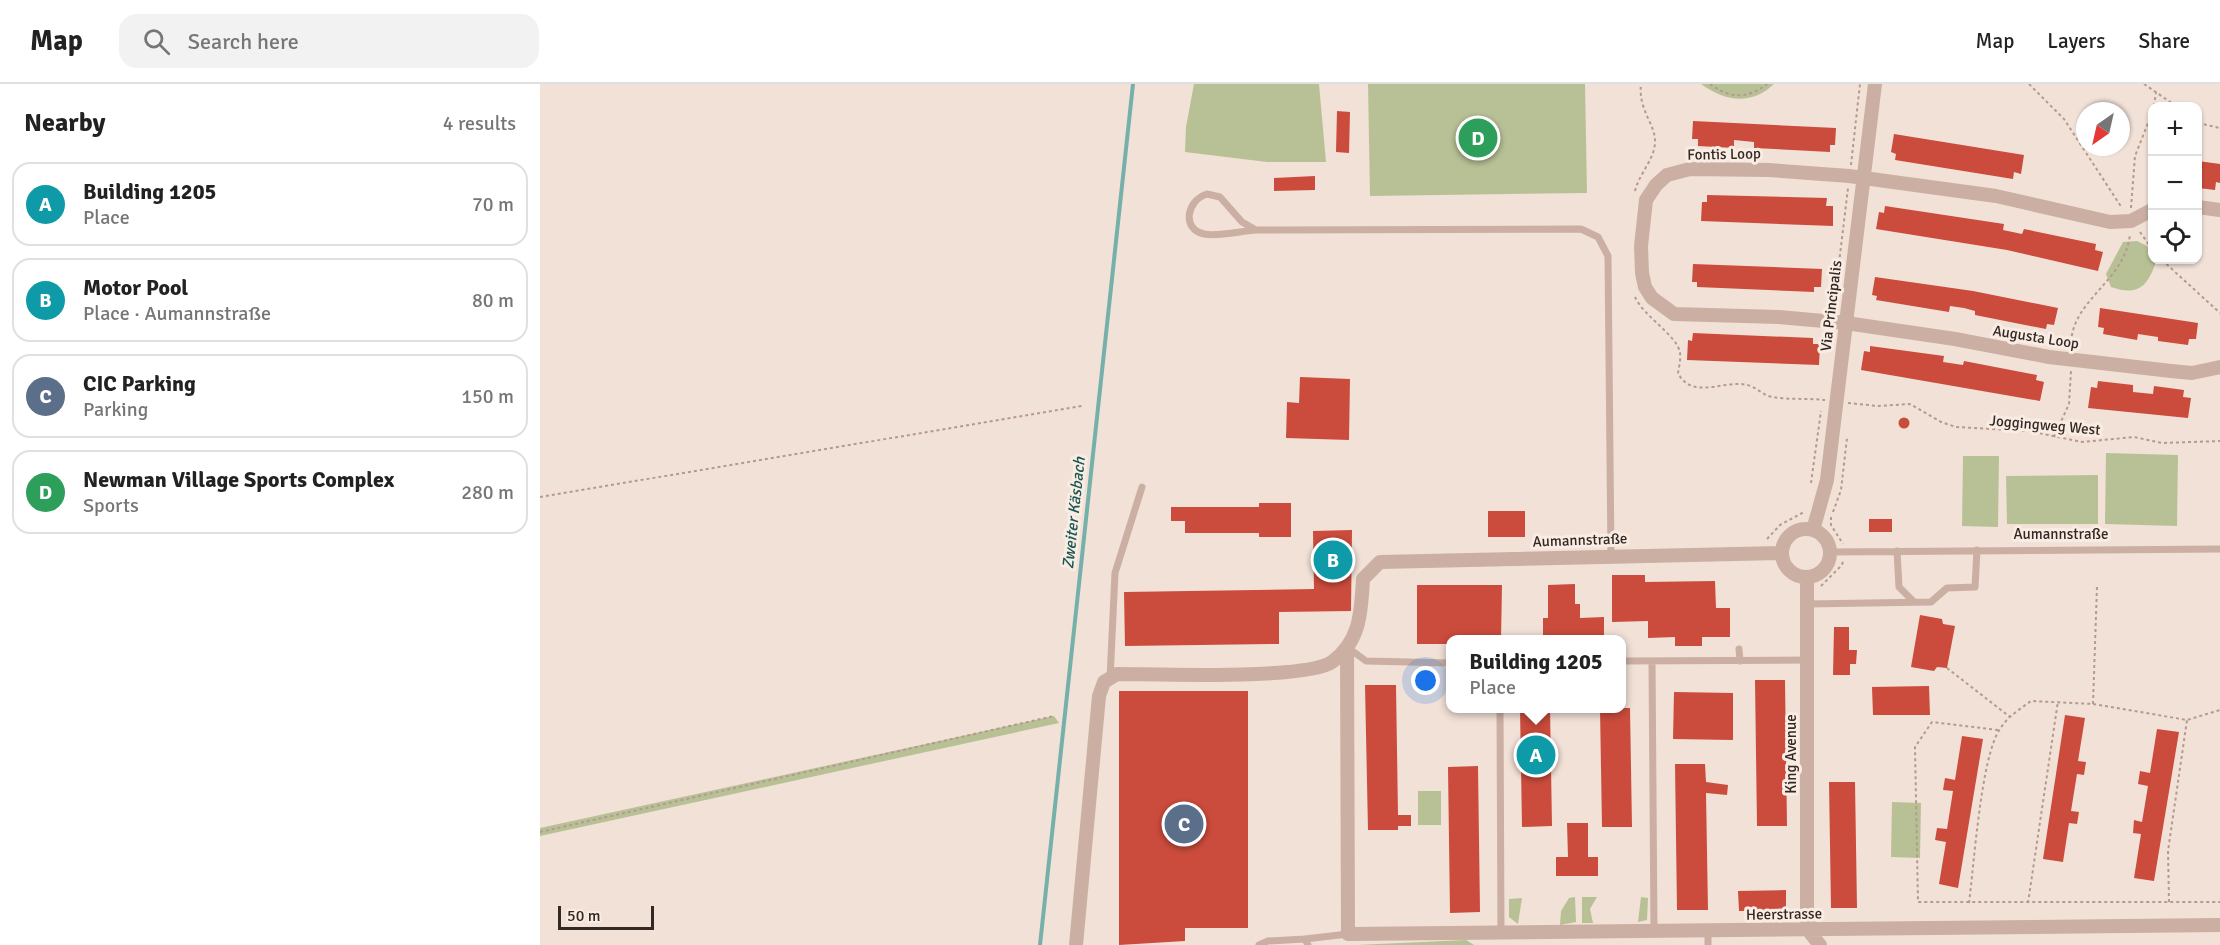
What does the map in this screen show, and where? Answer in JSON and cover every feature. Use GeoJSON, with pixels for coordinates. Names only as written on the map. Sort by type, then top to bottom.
{"type":"FeatureCollection","features":[{"type":"Feature","properties":{"kind":"street","name":"Via Principalis"},"geometry":{"type":"LineString","coordinates":[[1813,530],[1824,498],[1875,84]]}},
{"type":"Feature","properties":{"kind":"street","name":"Fontis Loop"},"geometry":{"type":"LineString","coordinates":[[1846,323],[1771,316],[1674,314],[1662,307],[1645,287],[1642,273],[1643,213],[1646,200],[1656,185],[1667,176],[1684,170],[1769,170],[1863,178]]}},
{"type":"Feature","properties":{"kind":"street"},"geometry":{"type":"LineString","coordinates":[[1863,178],[1996,196],[2110,222],[2131,222],[2148,212]]}},
{"type":"Feature","properties":{"kind":"street"},"geometry":{"type":"LineString","coordinates":[[2202,208],[2220,210]]}},
{"type":"Feature","properties":{"kind":"street","name":"Augusta Loop"},"geometry":{"type":"LineString","coordinates":[[1846,323],[2071,360],[2192,373],[2220,367]]}},
{"type":"Feature","properties":{"kind":"street"},"geometry":{"type":"LineString","coordinates":[[1805,529],[1813,530],[1825,538],[1837,552],[1826,567],[1807,578],[1792,573],[1787,568],[1782,553],[1787,539],[1792,534],[1805,529]]}},
{"type":"Feature","properties":{"kind":"street","name":"Aumannstraße"},"geometry":{"type":"LineString","coordinates":[[1347,647],[1360,625],[1363,579],[1380,562],[1611,557],[1740,558],[1782,553]]}},
{"type":"Feature","properties":{"kind":"street","name":"King Avenue"},"geometry":{"type":"LineString","coordinates":[[1807,578],[1814,604],[1807,660],[1808,930]]}},
{"type":"Feature","properties":{"kind":"street"},"geometry":{"type":"LineString","coordinates":[[1076,945],[1099,696],[1104,682],[1117,674],[1294,673],[1331,663],[1347,647]]}},
{"type":"Feature","properties":{"kind":"street"},"geometry":{"type":"LineString","coordinates":[[1347,647],[1348,934]]}},
{"type":"Feature","properties":{"kind":"street","name":"Heerstrasse"},"geometry":{"type":"LineString","coordinates":[[1348,934],[1396,940],[1501,933],[1654,931],[1708,938],[1808,930],[2220,925]]}},
{"type":"Feature","properties":{"kind":"street"},"geometry":{"type":"LineString","coordinates":[[1808,930],[1820,945]]}},
{"type":"Feature","properties":{"kind":"lane"},"geometry":{"type":"LineString","coordinates":[[1256,230],[1242,222],[1225,202],[1213,195],[1200,196],[1191,206],[1189,219],[1202,234],[1256,230],[1581,230],[1598,237],[1608,256],[1611,557]]}},
{"type":"Feature","properties":{"kind":"lane"},"geometry":{"type":"LineString","coordinates":[[1110,679],[1115,573],[1142,487]]}},
{"type":"Feature","properties":{"kind":"lane","name":"Aumannstraße"},"geometry":{"type":"LineString","coordinates":[[1837,552],[1898,550],[2085,552],[2220,549]]}},
{"type":"Feature","properties":{"kind":"lane"},"geometry":{"type":"LineString","coordinates":[[1898,550],[1899,587],[1914,602]]}},
{"type":"Feature","properties":{"kind":"lane"},"geometry":{"type":"LineString","coordinates":[[1814,604],[1931,602],[1947,588],[1975,586],[1977,550]]}},
{"type":"Feature","properties":{"kind":"lane"},"geometry":{"type":"LineString","coordinates":[[1347,647],[1366,661],[1446,663]]}},
{"type":"Feature","properties":{"kind":"lane"},"geometry":{"type":"LineString","coordinates":[[1739,649],[1740,660]]}},
{"type":"Feature","properties":{"kind":"lane"},"geometry":{"type":"LineString","coordinates":[[1626,661],[1807,660]]}},
{"type":"Feature","properties":{"kind":"lane"},"geometry":{"type":"LineString","coordinates":[[1652,661],[1654,931]]}},
{"type":"Feature","properties":{"kind":"lane"},"geometry":{"type":"LineString","coordinates":[[1500,713],[1501,933]]}},
{"type":"Feature","properties":{"kind":"lane"},"geometry":{"type":"LineString","coordinates":[[1259,945],[1268,941],[1306,942],[1348,934]]}},
{"type":"Feature","properties":{"kind":"path"},"geometry":{"type":"LineString","coordinates":[[1634,196],[1655,142],[1653,130],[1641,105],[1641,84]]}},
{"type":"Feature","properties":{"kind":"path"},"geometry":{"type":"LineString","coordinates":[[1710,84],[1723,93],[1736,97],[1750,94],[1767,84]]}},
{"type":"Feature","properties":{"kind":"path"},"geometry":{"type":"LineString","coordinates":[[2030,84],[2064,119],[2131,222],[2148,244]]}},
{"type":"Feature","properties":{"kind":"path"},"geometry":{"type":"LineString","coordinates":[[2144,84],[2170,102]]}},
{"type":"Feature","properties":{"kind":"path"},"geometry":{"type":"LineString","coordinates":[[2155,102],[2156,92]]}},
{"type":"Feature","properties":{"kind":"path"},"geometry":{"type":"LineString","coordinates":[[2054,436],[2069,404],[2072,389],[2070,333],[2073,323],[2120,263],[2128,247],[2133,163],[2148,123]]}},
{"type":"Feature","properties":{"kind":"path"},"geometry":{"type":"LineString","coordinates":[[2202,124],[2220,128]]}},
{"type":"Feature","properties":{"kind":"path"},"geometry":{"type":"LineString","coordinates":[[2166,264],[2220,313]]}},
{"type":"Feature","properties":{"kind":"path","name":"Joggingweg West"},"geometry":{"type":"LineString","coordinates":[[1633,293],[1642,310],[1678,346],[1680,354],[1678,373],[1688,384],[1715,388],[1739,384],[1748,385],[1774,398],[1866,406],[1910,404],[1941,422],[1956,427],[2018,429],[2082,442],[2134,437],[2162,443],[2220,441]]}},
{"type":"Feature","properties":{"kind":"path"},"geometry":{"type":"LineString","coordinates":[[540,497],[1082,406]]}},
{"type":"Feature","properties":{"kind":"path"},"geometry":{"type":"LineString","coordinates":[[1814,604],[1821,585],[1842,565],[1837,552]]}},
{"type":"Feature","properties":{"kind":"path"},"geometry":{"type":"LineString","coordinates":[[2093,705],[2097,586]]}},
{"type":"Feature","properties":{"kind":"path"},"geometry":{"type":"LineString","coordinates":[[1947,668],[2010,717]]}},
{"type":"Feature","properties":{"kind":"path"},"geometry":{"type":"LineString","coordinates":[[1969,903],[1987,767],[1998,730],[2010,717],[2031,701],[2093,705],[2187,720],[2220,710]]}},
{"type":"Feature","properties":{"kind":"path"},"geometry":{"type":"LineString","coordinates":[[2028,903],[2058,701]]}},
{"type":"Feature","properties":{"kind":"path"},"geometry":{"type":"LineString","coordinates":[[540,832],[1054,716]]}},
{"type":"Feature","properties":{"kind":"path"},"geometry":{"type":"LineString","coordinates":[[2169,902],[2168,851],[2187,720]]}},
{"type":"Feature","properties":{"kind":"path"},"geometry":{"type":"LineString","coordinates":[[1998,730],[1932,722],[1915,747],[1918,902],[2220,902]]}},
{"type":"Feature","properties":{"kind":"green space"},"geometry":{"type":"Polygon","coordinates":[[[1194,84],[1319,84],[1326,162],[1267,162],[1185,152],[1186,127],[1194,84]]]}},
{"type":"Feature","properties":{"kind":"green space"},"geometry":{"type":"Polygon","coordinates":[[[1368,84],[1585,84],[1587,193],[1370,196],[1368,84]]]}},
{"type":"Feature","properties":{"kind":"green space"},"geometry":{"type":"Polygon","coordinates":[[[1701,84],[1774,84],[1756,96],[1738,99],[1719,94],[1701,84]]]}},
{"type":"Feature","properties":{"kind":"green space"},"geometry":{"type":"Polygon","coordinates":[[[2137,241],[2147,246],[2148,264],[2155,264],[2145,284],[2128,291],[2111,287],[2106,274],[2123,242],[2137,241]]]}},
{"type":"Feature","properties":{"kind":"green space"},"geometry":{"type":"Polygon","coordinates":[[[2106,453],[2178,455],[2177,526],[2105,524],[2106,453]]]}},
{"type":"Feature","properties":{"kind":"green space"},"geometry":{"type":"Polygon","coordinates":[[[1963,456],[1999,456],[1998,527],[1962,526],[1963,456]]]}},
{"type":"Feature","properties":{"kind":"green space"},"geometry":{"type":"Polygon","coordinates":[[[2098,475],[2098,524],[2007,524],[2006,476],[2098,475]]]}},
{"type":"Feature","properties":{"kind":"green space"},"geometry":{"type":"Polygon","coordinates":[[[1054,716],[1059,723],[540,836],[540,828],[1054,716]]]}},
{"type":"Feature","properties":{"kind":"green space"},"geometry":{"type":"Polygon","coordinates":[[[1418,791],[1441,791],[1441,825],[1418,825],[1418,791]]]}},
{"type":"Feature","properties":{"kind":"green space"},"geometry":{"type":"Polygon","coordinates":[[[1892,802],[1921,803],[1920,858],[1891,857],[1892,802]]]}},
{"type":"Feature","properties":{"kind":"green space"},"geometry":{"type":"Polygon","coordinates":[[[1575,897],[1576,922],[1560,925],[1561,911],[1569,898],[1575,897]]]}},
{"type":"Feature","properties":{"kind":"green space"},"geometry":{"type":"Polygon","coordinates":[[[1582,897],[1597,897],[1590,909],[1593,923],[1582,923],[1582,897]]]}},
{"type":"Feature","properties":{"kind":"green space"},"geometry":{"type":"Polygon","coordinates":[[[1641,897],[1648,898],[1647,920],[1638,922],[1641,897]]]}},
{"type":"Feature","properties":{"kind":"green space"},"geometry":{"type":"Polygon","coordinates":[[[1522,898],[1518,924],[1509,917],[1509,899],[1522,898]]]}},
{"type":"Feature","properties":{"kind":"green space"},"geometry":{"type":"Polygon","coordinates":[[[1466,940],[1474,945],[1357,945],[1466,940]]]}},
{"type":"Feature","properties":{"kind":"building"},"geometry":{"type":"Polygon","coordinates":[[[1337,111],[1350,112],[1349,153],[1336,152],[1337,111]]]}},
{"type":"Feature","properties":{"kind":"building"},"geometry":{"type":"Polygon","coordinates":[[[1693,121],[1836,128],[1835,145],[1830,145],[1830,152],[1754,148],[1754,142],[1734,140],[1734,148],[1698,146],[1698,139],[1692,139],[1693,121]]]}},
{"type":"Feature","properties":{"kind":"building"},"geometry":{"type":"Polygon","coordinates":[[[1894,134],[2024,155],[2021,174],[2014,172],[2013,179],[1895,160],[1896,154],[1891,152],[1894,134]]]}},
{"type":"Feature","properties":{"kind":"building"},"geometry":{"type":"Polygon","coordinates":[[[2202,162],[2220,164],[2220,183],[2216,182],[2215,190],[2202,188],[2202,162]]]}},
{"type":"Feature","properties":{"kind":"building"},"geometry":{"type":"Polygon","coordinates":[[[1315,176],[1315,190],[1274,191],[1274,178],[1315,176]]]}},
{"type":"Feature","properties":{"kind":"building"},"geometry":{"type":"Polygon","coordinates":[[[1707,195],[1827,198],[1826,206],[1833,206],[1833,226],[1701,221],[1702,202],[1707,202],[1707,195]]]}},
{"type":"Feature","properties":{"kind":"building"},"geometry":{"type":"Polygon","coordinates":[[[1885,206],[2004,224],[2003,230],[2022,234],[2024,229],[2096,244],[2095,250],[2103,252],[2098,271],[2007,250],[1876,229],[1879,212],[1884,213],[1885,206]]]}},
{"type":"Feature","properties":{"kind":"building"},"geometry":{"type":"Polygon","coordinates":[[[1693,264],[1822,269],[1821,287],[1814,287],[1814,292],[1697,287],[1697,282],[1692,282],[1693,264]]]}},
{"type":"Feature","properties":{"kind":"building"},"geometry":{"type":"Polygon","coordinates":[[[1875,277],[1973,291],[2058,308],[2054,325],[2047,324],[2046,329],[1975,315],[1975,311],[1964,308],[1950,306],[1949,312],[1876,300],[1877,296],[1872,295],[1875,277]]]}},
{"type":"Feature","properties":{"kind":"building"},"geometry":{"type":"Polygon","coordinates":[[[2100,308],[2198,323],[2196,339],[2189,339],[2188,345],[2158,341],[2158,337],[2138,334],[2137,340],[2103,334],[2104,328],[2098,327],[2100,308]]]}},
{"type":"Feature","properties":{"kind":"building"},"geometry":{"type":"Polygon","coordinates":[[[1693,333],[1813,338],[1813,344],[1820,344],[1819,365],[1687,360],[1688,340],[1692,341],[1693,333]]]}},
{"type":"Feature","properties":{"kind":"building"},"geometry":{"type":"Polygon","coordinates":[[[1870,346],[1944,356],[1943,362],[1963,365],[1964,361],[2037,375],[2036,380],[2044,382],[2040,401],[1861,370],[1864,351],[1870,352],[1870,346]]]}},
{"type":"Feature","properties":{"kind":"building"},"geometry":{"type":"Polygon","coordinates":[[[1300,377],[1350,379],[1349,440],[1286,438],[1287,402],[1299,403],[1300,377]]]}},
{"type":"Feature","properties":{"kind":"building"},"geometry":{"type":"Polygon","coordinates":[[[2098,381],[2133,385],[2133,392],[2153,394],[2154,386],[2184,390],[2183,397],[2191,398],[2188,418],[2088,408],[2091,387],[2097,388],[2098,381]]]}},
{"type":"Feature","properties":{"kind":"building"},"geometry":{"type":"Polygon","coordinates":[[[1904,418],[1908,419],[1908,427],[1904,428],[1900,427],[1899,423],[1900,419],[1904,418]]]}},
{"type":"Feature","properties":{"kind":"building"},"geometry":{"type":"Polygon","coordinates":[[[1259,503],[1291,503],[1291,537],[1259,537],[1259,533],[1185,533],[1185,521],[1171,521],[1171,507],[1259,507],[1259,503]]]}},
{"type":"Feature","properties":{"kind":"building"},"geometry":{"type":"Polygon","coordinates":[[[1488,511],[1525,511],[1525,537],[1488,537],[1488,511]]]}},
{"type":"Feature","properties":{"kind":"building"},"geometry":{"type":"Polygon","coordinates":[[[1869,519],[1892,519],[1892,532],[1869,532],[1869,519]]]}},
{"type":"Feature","properties":{"kind":"building"},"geometry":{"type":"Polygon","coordinates":[[[1352,530],[1351,611],[1279,612],[1279,644],[1125,646],[1124,592],[1314,589],[1313,531],[1352,530]]]}},
{"type":"Feature","properties":{"kind":"building"},"geometry":{"type":"Polygon","coordinates":[[[1612,575],[1645,575],[1645,582],[1715,581],[1716,608],[1730,608],[1730,637],[1702,637],[1702,646],[1675,646],[1675,637],[1648,638],[1648,621],[1612,622],[1612,575]]]}},
{"type":"Feature","properties":{"kind":"building"},"geometry":{"type":"Polygon","coordinates":[[[1575,584],[1575,604],[1580,604],[1580,618],[1604,617],[1604,635],[1543,635],[1543,618],[1548,618],[1548,585],[1575,584]]]}},
{"type":"Feature","properties":{"kind":"building"},"geometry":{"type":"Polygon","coordinates":[[[1417,585],[1502,585],[1501,635],[1446,635],[1446,644],[1417,644],[1417,585]]]}},
{"type":"Feature","properties":{"kind":"building"},"geometry":{"type":"Polygon","coordinates":[[[1920,615],[1942,619],[1943,624],[1955,626],[1947,668],[1937,667],[1934,671],[1911,667],[1920,615]]]}},
{"type":"Feature","properties":{"kind":"building"},"geometry":{"type":"Polygon","coordinates":[[[1834,627],[1849,627],[1849,650],[1857,650],[1856,664],[1850,664],[1850,675],[1833,675],[1834,627]]]}},
{"type":"Feature","properties":{"kind":"building"},"geometry":{"type":"Polygon","coordinates":[[[1755,680],[1785,680],[1787,826],[1757,826],[1755,680]]]}},
{"type":"Feature","properties":{"kind":"building"},"geometry":{"type":"Polygon","coordinates":[[[1365,685],[1396,685],[1398,815],[1411,815],[1411,826],[1398,826],[1398,830],[1368,830],[1365,685]]]}},
{"type":"Feature","properties":{"kind":"building"},"geometry":{"type":"Polygon","coordinates":[[[1929,686],[1930,715],[1873,715],[1872,687],[1929,686]]]}},
{"type":"Feature","properties":{"kind":"building"},"geometry":{"type":"Polygon","coordinates":[[[1119,691],[1248,691],[1248,928],[1185,928],[1185,941],[1119,945],[1119,691]]]}},
{"type":"Feature","properties":{"kind":"building"},"geometry":{"type":"Polygon","coordinates":[[[1674,692],[1733,693],[1733,740],[1673,739],[1674,692]]]}},
{"type":"Feature","properties":{"kind":"building"},"geometry":{"type":"Polygon","coordinates":[[[1626,708],[1630,708],[1632,827],[1602,827],[1600,713],[1626,713],[1626,708]]]}},
{"type":"Feature","properties":{"kind":"building"},"geometry":{"type":"Polygon","coordinates":[[[1520,713],[1550,713],[1552,826],[1522,827],[1520,713]]]}},
{"type":"Feature","properties":{"kind":"building"},"geometry":{"type":"Polygon","coordinates":[[[2065,715],[2085,718],[2078,761],[2086,762],[2084,775],[2077,774],[2071,811],[2079,812],[2077,824],[2069,823],[2063,862],[2043,859],[2065,715]]]}},
{"type":"Feature","properties":{"kind":"building"},"geometry":{"type":"Polygon","coordinates":[[[2157,729],[2179,732],[2154,881],[2134,878],[2141,834],[2133,833],[2134,820],[2142,822],[2148,786],[2138,784],[2140,771],[2150,773],[2157,729]]]}},
{"type":"Feature","properties":{"kind":"building"},"geometry":{"type":"Polygon","coordinates":[[[1962,736],[1983,739],[1958,888],[1939,884],[1946,842],[1935,840],[1937,828],[1947,829],[1953,791],[1943,790],[1945,778],[1955,780],[1962,736]]]}},
{"type":"Feature","properties":{"kind":"building"},"geometry":{"type":"Polygon","coordinates":[[[1675,764],[1705,764],[1706,782],[1728,785],[1727,795],[1706,793],[1708,910],[1677,910],[1675,764]]]}},
{"type":"Feature","properties":{"kind":"building"},"geometry":{"type":"Polygon","coordinates":[[[1478,766],[1480,912],[1450,913],[1448,767],[1478,766]]]}},
{"type":"Feature","properties":{"kind":"building"},"geometry":{"type":"Polygon","coordinates":[[[1829,782],[1855,782],[1857,908],[1831,908],[1829,782]]]}},
{"type":"Feature","properties":{"kind":"building"},"geometry":{"type":"Polygon","coordinates":[[[1567,823],[1588,823],[1588,857],[1598,857],[1598,876],[1556,876],[1556,857],[1568,857],[1567,823]]]}},
{"type":"Feature","properties":{"kind":"building"},"geometry":{"type":"Polygon","coordinates":[[[1786,890],[1786,910],[1739,911],[1738,891],[1786,890]]]}},
{"type":"Feature","properties":{"kind":"waterway","name":"Zweiter Käsbach"},"geometry":{"type":"LineString","coordinates":[[1040,945],[1133,84]]}},
{"type":"Feature","properties":{"kind":"place","name":"Newman Village Sports Complex"},"geometry":{"type":"Point","coordinates":[1478,138]}},
{"type":"Feature","properties":{"kind":"place","name":"Motor Pool"},"geometry":{"type":"Point","coordinates":[1333,560]}},
{"type":"Feature","properties":{"kind":"place","name":"Building 1205"},"geometry":{"type":"Point","coordinates":[1536,755]}},
{"type":"Feature","properties":{"kind":"place","name":"CIC Parking"},"geometry":{"type":"Point","coordinates":[1184,824]}}]}
